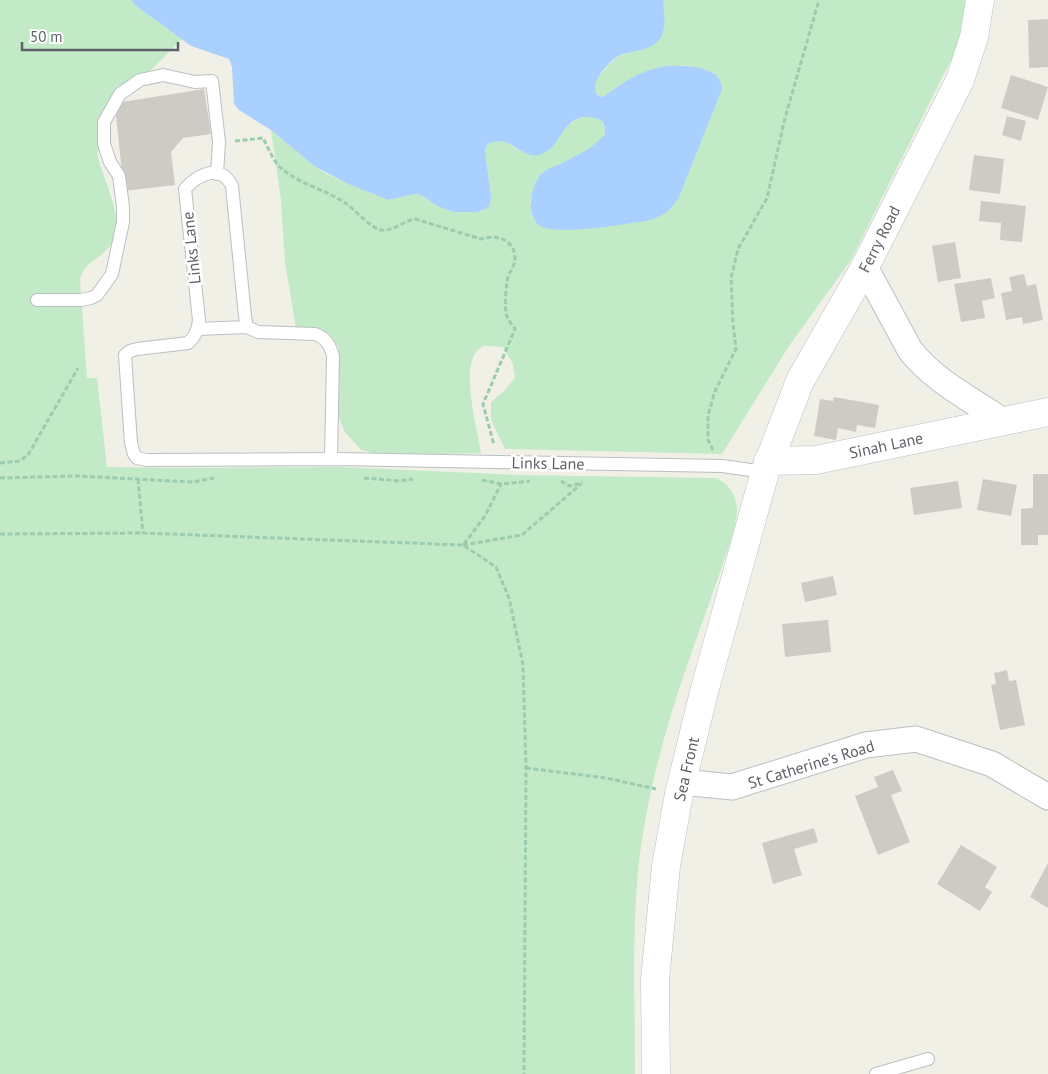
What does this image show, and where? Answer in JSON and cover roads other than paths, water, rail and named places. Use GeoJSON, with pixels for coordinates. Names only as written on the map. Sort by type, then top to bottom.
{"type":"FeatureCollection","features":[{"type":"Feature","properties":{"kind":"street","name":"Ferry Road"},"geometry":{"type":"LineString","coordinates":[[766,466],[800,381],[865,267],[960,80],[974,37],[980,0]]}},
{"type":"Feature","properties":{"kind":"street"},"geometry":{"type":"LineString","coordinates":[[865,267],[910,350],[918,361],[939,380],[1003,421]]}},
{"type":"Feature","properties":{"kind":"street","name":"Sinah Lane"},"geometry":{"type":"LineString","coordinates":[[766,466],[816,460],[1048,412]]}},
{"type":"Feature","properties":{"kind":"street","name":"Sea Front"},"geometry":{"type":"LineString","coordinates":[[656,1074],[655,980],[666,866],[681,788],[704,692],[766,466]]}},
{"type":"Feature","properties":{"kind":"street","name":"St Catherine's Road"},"geometry":{"type":"LineString","coordinates":[[681,788],[732,787],[866,745],[916,739],[992,764],[1048,797]]}},
{"type":"Feature","properties":{"kind":"lane"},"geometry":{"type":"LineString","coordinates":[[36,300],[81,300],[91,298],[96,295],[112,274],[123,222],[122,201],[119,176],[110,162],[104,144],[104,122],[120,94],[140,80],[163,75],[195,82],[212,81],[220,142],[217,174],[221,173],[228,178],[232,186],[247,327]]}},
{"type":"Feature","properties":{"kind":"lane","name":"Links Lane"},"geometry":{"type":"LineString","coordinates":[[217,174],[201,175],[185,189],[199,320],[194,338],[188,343],[137,349],[125,355],[131,443],[136,458],[147,460],[331,459],[766,466]]}},
{"type":"Feature","properties":{"kind":"lane"},"geometry":{"type":"LineString","coordinates":[[198,329],[247,327],[258,332],[315,334],[321,336],[328,343],[333,356],[331,459]]}},
{"type":"Feature","properties":{"kind":"lane"},"geometry":{"type":"LineString","coordinates":[[876,1074],[928,1059]]}},
{"type":"Feature","properties":{"kind":"water"},"geometry":{"type":"Polygon","coordinates":[[[131,0],[663,0],[664,27],[658,41],[647,48],[615,58],[598,78],[595,85],[596,94],[602,97],[637,75],[671,66],[704,69],[711,72],[719,80],[722,89],[679,197],[666,213],[646,221],[575,230],[549,229],[538,225],[532,214],[531,198],[533,189],[541,174],[579,154],[605,134],[603,123],[599,119],[589,117],[573,121],[554,145],[542,154],[528,154],[503,142],[496,141],[487,144],[485,151],[491,195],[490,204],[486,209],[477,212],[454,212],[439,207],[421,195],[415,194],[388,200],[348,184],[314,166],[271,130],[239,110],[234,104],[232,67],[229,59],[191,46],[136,6],[131,0]]]}}]}
